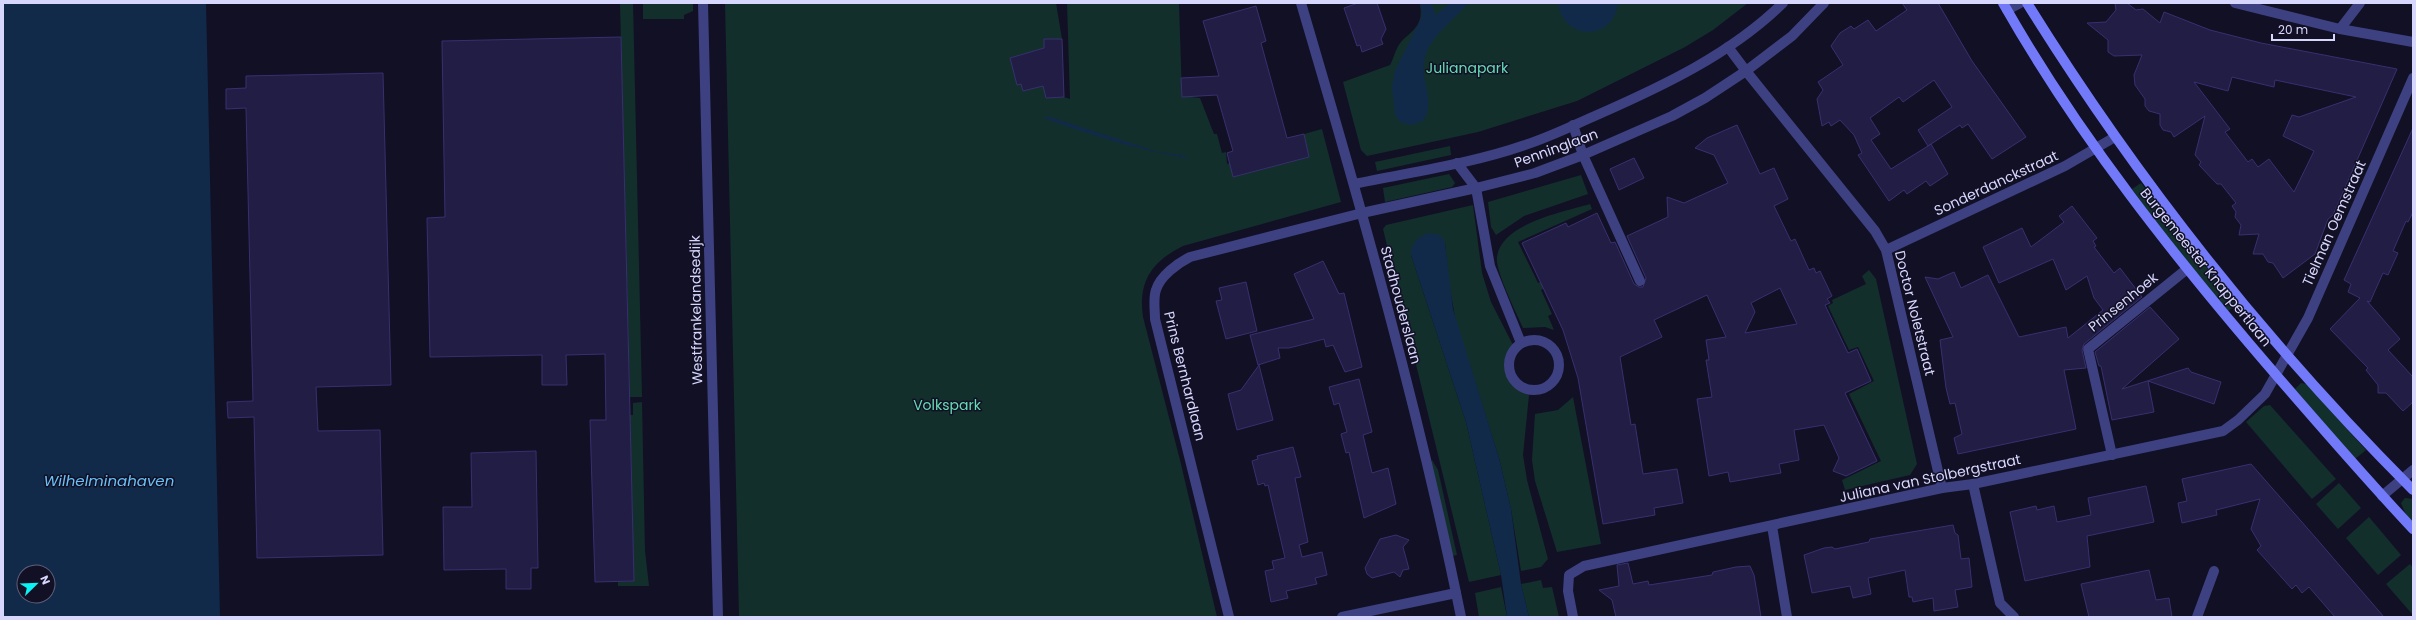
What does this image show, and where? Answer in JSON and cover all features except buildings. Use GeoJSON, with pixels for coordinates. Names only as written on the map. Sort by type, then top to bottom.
{"type":"FeatureCollection","features":[{"type":"Feature","properties":{"kind":"main road","name":"Burgemeester Knappertlaan"},"geometry":{"type":"LineString","coordinates":[[2027,3],[2067,68],[2181,228],[2287,355],[2413,490]]}},
{"type":"Feature","properties":{"kind":"main road","name":"Burgemeester Knappertlaan"},"geometry":{"type":"LineString","coordinates":[[2005,7],[2096,148],[2187,269],[2277,376],[2382,496],[2413,529]]}},
{"type":"Feature","properties":{"kind":"street","name":"Westfrankelandsedijk"},"geometry":{"type":"LineString","coordinates":[[703,3],[718,617]]}},
{"type":"Feature","properties":{"kind":"street","name":"Stadhouderslaan"},"geometry":{"type":"LineString","coordinates":[[1301,3],[1354,184],[1413,408],[1461,617]]}},
{"type":"Feature","properties":{"kind":"street","name":"Penninglaan"},"geometry":{"type":"LineString","coordinates":[[1354,184],[1458,163],[1525,145],[1573,126],[1656,89],[1728,47],[1783,3]]}},
{"type":"Feature","properties":{"kind":"street","name":"Penninglaan"},"geometry":{"type":"LineString","coordinates":[[1362,213],[1476,188],[1535,173],[1583,155],[1672,116],[1705,98],[1746,71],[1792,36],[1824,3]]}},
{"type":"Feature","properties":{"kind":"street"},"geometry":{"type":"LineString","coordinates":[[2005,7],[2020,3]]}},
{"type":"Feature","properties":{"kind":"street"},"geometry":{"type":"LineString","coordinates":[[2235,3],[2340,29],[2413,42]]}},
{"type":"Feature","properties":{"kind":"street"},"geometry":{"type":"LineString","coordinates":[[2340,29],[2360,3]]}},
{"type":"Feature","properties":{"kind":"street"},"geometry":{"type":"LineString","coordinates":[[1728,47],[1746,71]]}},
{"type":"Feature","properties":{"kind":"street","name":"Doctor Noletstraat"},"geometry":{"type":"LineString","coordinates":[[1746,71],[1875,231],[1886,250],[1942,488]]}},
{"type":"Feature","properties":{"kind":"street","name":"Tielman Oemstraat"},"geometry":{"type":"LineString","coordinates":[[2277,376],[2308,318],[2413,78]]}},
{"type":"Feature","properties":{"kind":"street"},"geometry":{"type":"LineString","coordinates":[[1573,126],[1583,155],[1640,281]]}},
{"type":"Feature","properties":{"kind":"street","name":"Sonderdanckstraat"},"geometry":{"type":"LineString","coordinates":[[1886,250],[2065,166],[2115,136]]}},
{"type":"Feature","properties":{"kind":"street"},"geometry":{"type":"LineString","coordinates":[[1458,163],[1476,188],[1490,266],[1521,343]]}},
{"type":"Feature","properties":{"kind":"street","name":"Prins Bernhardlaan"},"geometry":{"type":"LineString","coordinates":[[1229,617],[1155,318],[1156,290],[1164,277],[1181,262],[1190,257],[1362,213]]}},
{"type":"Feature","properties":{"kind":"street","name":"Prinsenhoek"},"geometry":{"type":"LineString","coordinates":[[2112,455],[2088,349],[2187,269]]}},
{"type":"Feature","properties":{"kind":"street"},"geometry":{"type":"LineString","coordinates":[[1530,339],[1540,340],[1549,344],[1556,351],[1559,360],[1559,370],[1555,379],[1547,386],[1538,390],[1527,389],[1512,378],[1509,368],[1510,358],[1514,350],[1521,343],[1530,339]]}},
{"type":"Feature","properties":{"kind":"street","name":"Juliana van Stolbergstraat"},"geometry":{"type":"LineString","coordinates":[[1573,617],[1568,591],[1569,575],[1584,566],[1942,488],[1973,484],[2223,432],[2265,394],[2277,376]]}},
{"type":"Feature","properties":{"kind":"street"},"geometry":{"type":"LineString","coordinates":[[2382,496],[2413,470]]}},
{"type":"Feature","properties":{"kind":"street"},"geometry":{"type":"LineString","coordinates":[[1973,484],[2000,603],[2014,617]]}},
{"type":"Feature","properties":{"kind":"street"},"geometry":{"type":"LineString","coordinates":[[1772,526],[1787,617]]}},
{"type":"Feature","properties":{"kind":"street"},"geometry":{"type":"LineString","coordinates":[[2198,617],[2214,571]]}},
{"type":"Feature","properties":{"kind":"street"},"geometry":{"type":"LineString","coordinates":[[1342,617],[1456,593]]}},
{"type":"Feature","properties":{"kind":"green space"},"geometry":{"type":"Polygon","coordinates":[[[620,3],[633,3],[642,397],[630,397],[620,3]]]}},
{"type":"Feature","properties":{"kind":"green space"},"geometry":{"type":"Polygon","coordinates":[[[643,3],[693,3],[693,11],[684,15],[684,19],[643,19],[643,3]]]}},
{"type":"Feature","properties":{"kind":"green space","name":"Volkspark"},"geometry":{"type":"Polygon","coordinates":[[[725,3],[1056,3],[1062,39],[1064,97],[1070,99],[1067,3],[1179,3],[1182,96],[1200,98],[1214,134],[1217,134],[1222,153],[1226,152],[1227,164],[1230,163],[1233,177],[1309,157],[1304,134],[1322,129],[1341,202],[1183,246],[1172,252],[1155,266],[1145,283],[1142,305],[1143,317],[1180,460],[1217,617],[739,617],[725,3]]]}},
{"type":"Feature","properties":{"kind":"green space","name":"Julianapark"},"geometry":{"type":"Polygon","coordinates":[[[1420,3],[1748,3],[1713,30],[1685,47],[1577,101],[1478,132],[1367,156],[1361,150],[1343,82],[1390,65],[1399,44],[1417,26],[1421,11],[1420,3]]]}},
{"type":"Feature","properties":{"kind":"green space"},"geometry":{"type":"Polygon","coordinates":[[[1450,146],[1451,155],[1377,171],[1375,162],[1450,146]]]}},
{"type":"Feature","properties":{"kind":"green space"},"geometry":{"type":"Polygon","coordinates":[[[1449,174],[1455,183],[1452,187],[1385,202],[1383,188],[1449,174]]]}},
{"type":"Feature","properties":{"kind":"green space"},"geometry":{"type":"Polygon","coordinates":[[[1581,175],[1588,194],[1524,216],[1496,235],[1491,227],[1488,202],[1581,175]]]}},
{"type":"Feature","properties":{"kind":"green space"},"geometry":{"type":"Polygon","coordinates":[[[2141,183],[2236,305],[2228,311],[2164,233],[2132,189],[2141,183]]]}},
{"type":"Feature","properties":{"kind":"green space"},"geometry":{"type":"Polygon","coordinates":[[[1590,204],[1592,209],[1518,242],[1538,283],[1556,275],[1559,280],[1541,290],[1552,314],[1548,316],[1554,330],[1545,327],[1523,328],[1499,272],[1497,257],[1501,245],[1521,227],[1550,215],[1590,204]]]}},
{"type":"Feature","properties":{"kind":"green space"},"geometry":{"type":"Polygon","coordinates":[[[1473,205],[1482,273],[1491,302],[1513,345],[1508,353],[1506,361],[1506,375],[1514,387],[1529,395],[1523,455],[1527,480],[1548,559],[1541,567],[1521,571],[1511,509],[1499,458],[1456,322],[1449,284],[1445,243],[1411,255],[1466,422],[1501,575],[1469,582],[1383,229],[1386,225],[1473,205]]]}},
{"type":"Feature","properties":{"kind":"green space"},"geometry":{"type":"Polygon","coordinates":[[[1869,270],[1876,279],[1917,464],[1910,475],[1845,490],[1842,480],[1881,461],[1849,394],[1874,381],[1858,347],[1849,350],[1828,306],[1833,303],[1832,300],[1866,284],[1862,276],[1869,270]]]}},
{"type":"Feature","properties":{"kind":"green space"},"geometry":{"type":"Polygon","coordinates":[[[2301,383],[2306,384],[2366,450],[2355,459],[2295,389],[2301,383]]]}},
{"type":"Feature","properties":{"kind":"green space"},"geometry":{"type":"Polygon","coordinates":[[[1573,397],[1601,544],[1557,552],[1535,481],[1532,460],[1535,414],[1558,410],[1573,397]]]}},
{"type":"Feature","properties":{"kind":"green space"},"geometry":{"type":"Polygon","coordinates":[[[642,402],[645,551],[649,586],[618,586],[618,582],[634,581],[630,415],[633,415],[633,403],[642,402]]]}},
{"type":"Feature","properties":{"kind":"green space"},"geometry":{"type":"Polygon","coordinates":[[[2270,405],[2336,479],[2312,499],[2246,422],[2264,406],[2270,405]]]}},
{"type":"Feature","properties":{"kind":"green space"},"geometry":{"type":"Polygon","coordinates":[[[1432,460],[1438,470],[1457,555],[1452,556],[1430,465],[1432,460]]]}},
{"type":"Feature","properties":{"kind":"green space"},"geometry":{"type":"Polygon","coordinates":[[[2339,483],[2361,508],[2338,529],[2316,504],[2339,483]]]}},
{"type":"Feature","properties":{"kind":"green space"},"geometry":{"type":"Polygon","coordinates":[[[2405,498],[2413,499],[2413,522],[2406,515],[2401,503],[2405,498]]]}},
{"type":"Feature","properties":{"kind":"green space"},"geometry":{"type":"Polygon","coordinates":[[[2369,517],[2401,555],[2378,575],[2346,538],[2369,517]]]}},
{"type":"Feature","properties":{"kind":"green space"},"geometry":{"type":"Polygon","coordinates":[[[2410,564],[2413,568],[2413,615],[2386,584],[2410,564]]]}},
{"type":"Feature","properties":{"kind":"green space"},"geometry":{"type":"Polygon","coordinates":[[[1541,580],[1543,588],[1552,587],[1559,617],[1529,617],[1521,584],[1541,580]]]}},
{"type":"Feature","properties":{"kind":"green space"},"geometry":{"type":"Polygon","coordinates":[[[1501,587],[1507,617],[1479,617],[1475,593],[1501,587]]]}},
{"type":"Feature","properties":{"kind":"water","name":"Wilhelminahaven"},"geometry":{"type":"Polygon","coordinates":[[[3,3],[206,3],[220,617],[3,617],[3,3]]]}},
{"type":"Feature","properties":{"kind":"water"},"geometry":{"type":"Polygon","coordinates":[[[1420,3],[1431,3],[1436,15],[1450,3],[1468,3],[1430,45],[1424,63],[1424,78],[1428,100],[1427,114],[1423,121],[1411,125],[1400,122],[1395,114],[1392,87],[1395,71],[1422,16],[1420,3]]]}},
{"type":"Feature","properties":{"kind":"water"},"geometry":{"type":"Polygon","coordinates":[[[1558,3],[1618,3],[1614,16],[1607,25],[1598,30],[1588,32],[1578,30],[1569,25],[1562,16],[1558,3]]]}},
{"type":"Feature","properties":{"kind":"water"},"geometry":{"type":"Polygon","coordinates":[[[1047,116],[1158,152],[1187,156],[1186,158],[1168,155],[1115,142],[1046,119],[1047,116]]]}},
{"type":"Feature","properties":{"kind":"water"},"geometry":{"type":"Polygon","coordinates":[[[1428,233],[1440,235],[1445,243],[1453,309],[1499,458],[1511,509],[1521,584],[1529,617],[1507,617],[1501,575],[1466,422],[1411,255],[1412,247],[1415,241],[1428,233]]]}}]}
